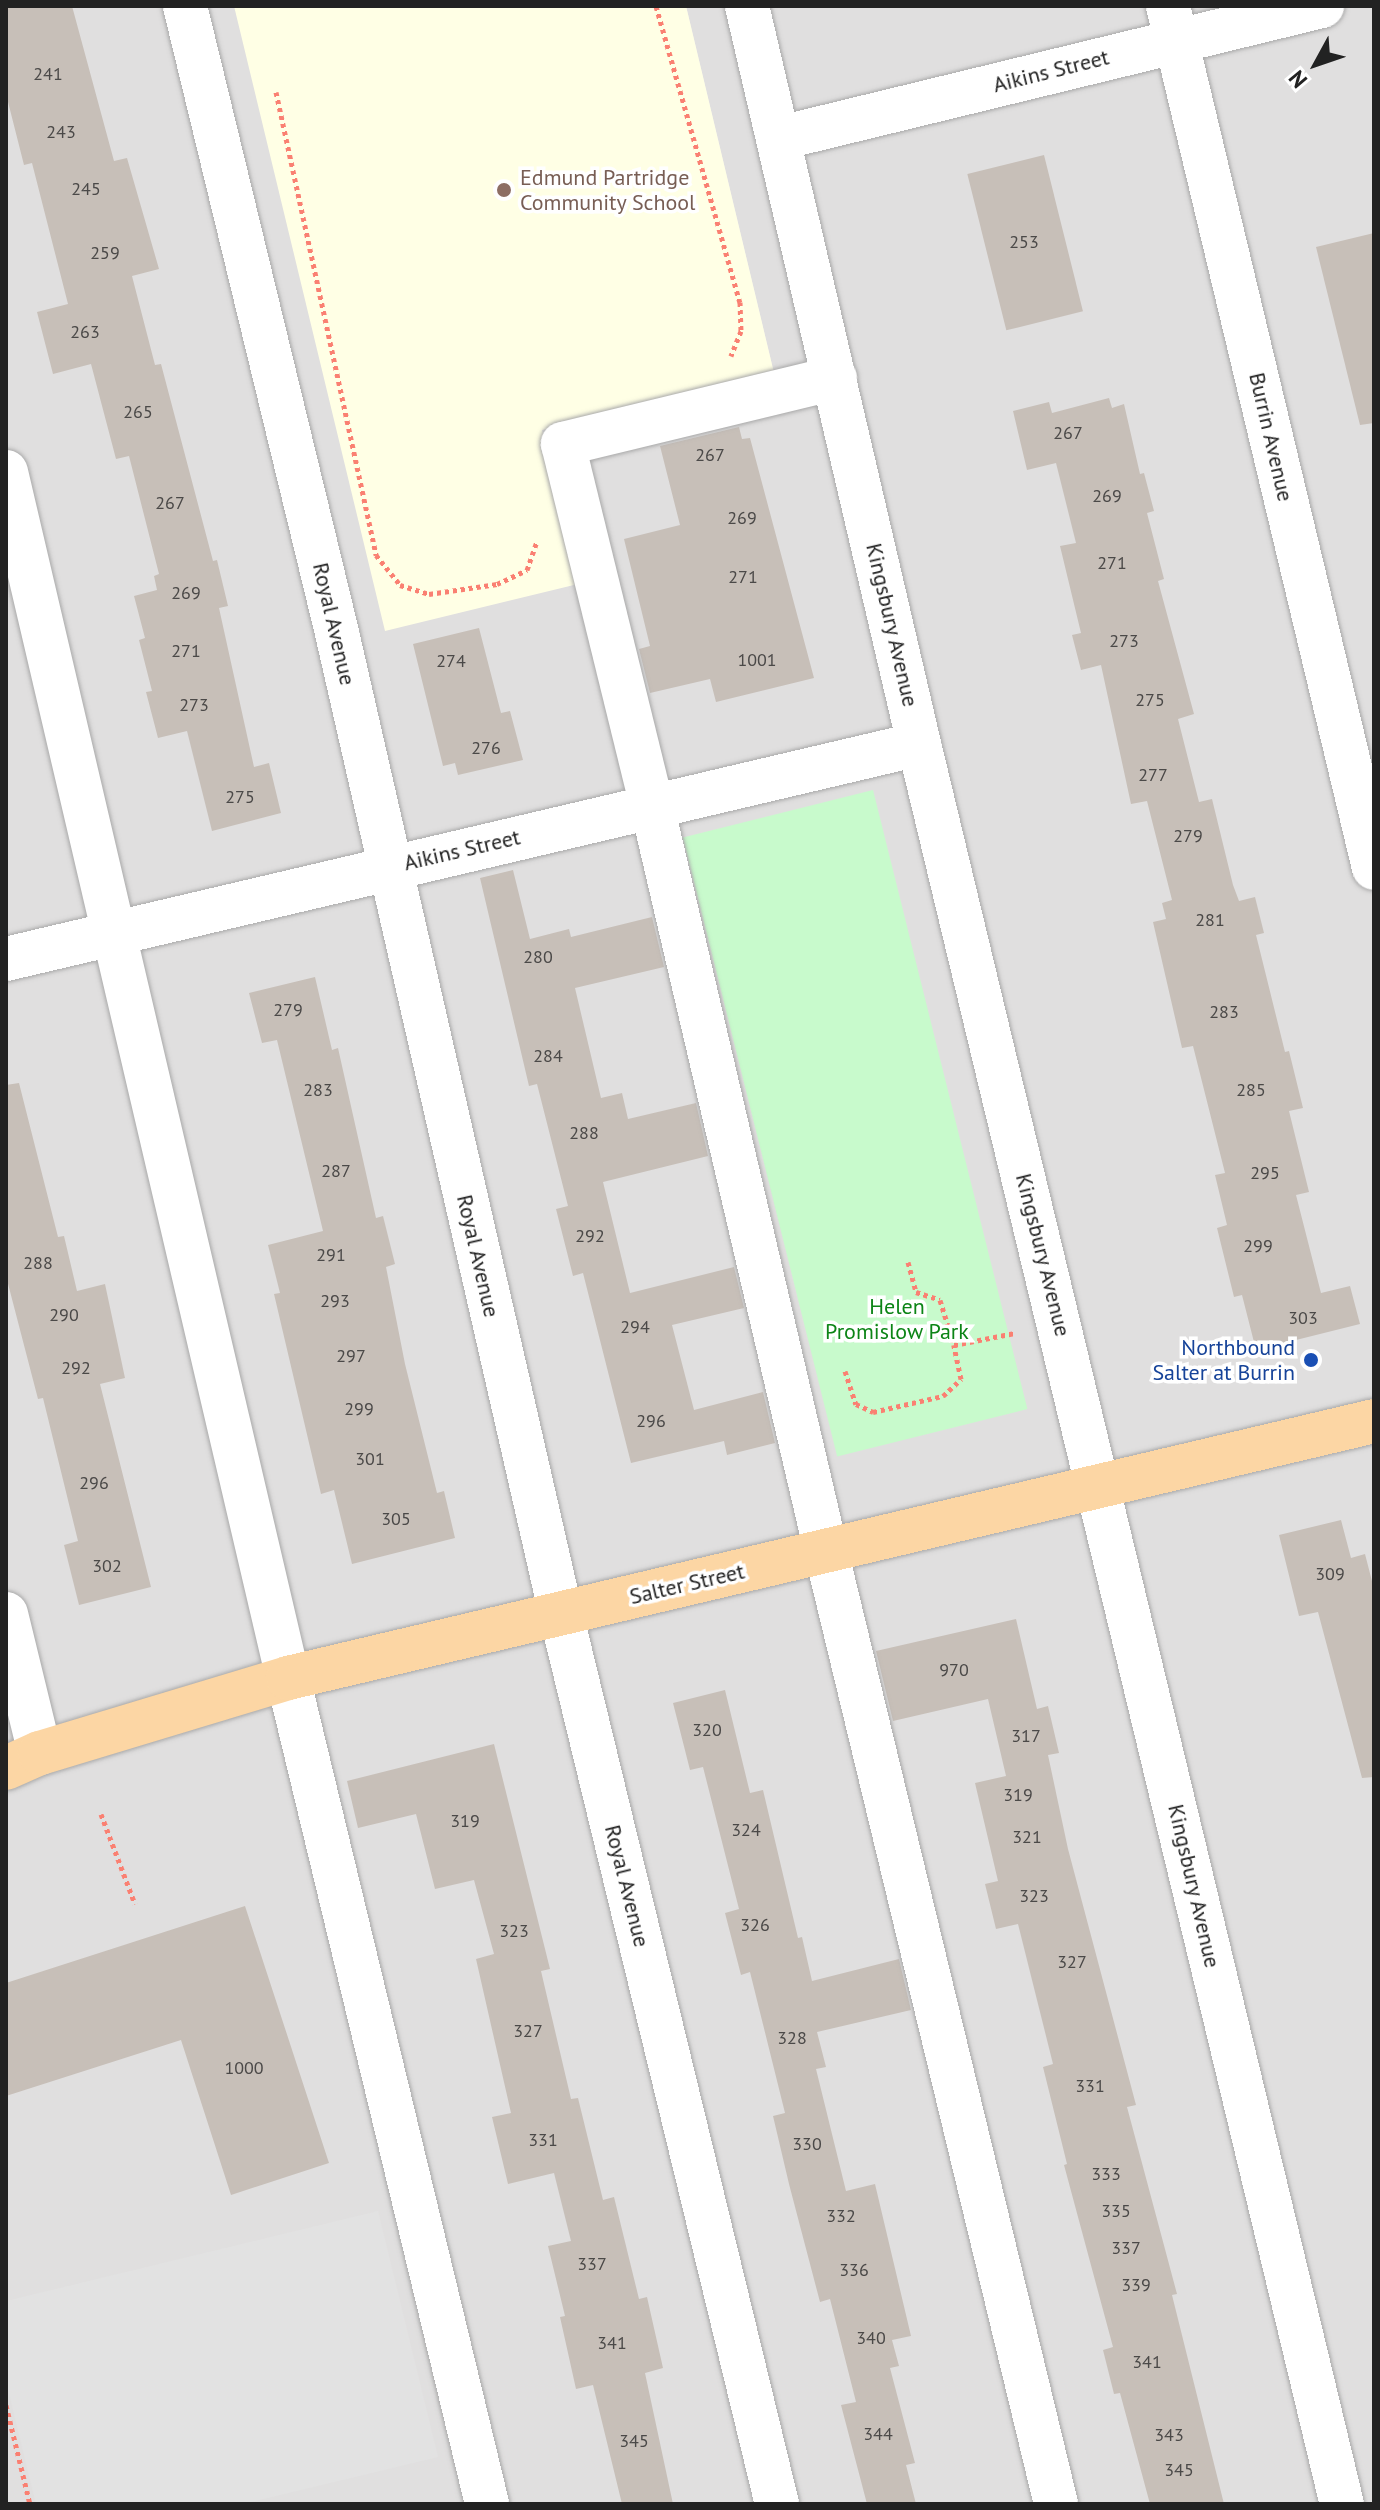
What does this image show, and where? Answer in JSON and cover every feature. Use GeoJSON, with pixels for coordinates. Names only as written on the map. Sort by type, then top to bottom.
{"type":"FeatureCollection","features":[{"type":"Feature","properties":{"kind":"main road","name":"Salter Street"},"geometry":{"type":"LineString","coordinates":[[23,1760],[288,1678],[1374,1421]]}},
{"type":"Feature","properties":{"kind":"street","name":"Royal Avenue"},"geometry":{"type":"LineString","coordinates":[[185,6],[337,633],[561,1614],[777,2504]]}},
{"type":"Feature","properties":{"kind":"street","name":"Kingsbury Avenue"},"geometry":{"type":"LineString","coordinates":[[747,6],[919,744],[1342,2504]]}},
{"type":"Feature","properties":{"kind":"street","name":"Aikins Street"},"geometry":{"type":"LineString","coordinates":[[780,138],[1172,23],[1322,6]]}},
{"type":"Feature","properties":{"kind":"street","name":"Burrin Avenue"},"geometry":{"type":"LineString","coordinates":[[1172,23],[1374,868]]}},
{"type":"Feature","properties":{"kind":"street"},"geometry":{"type":"LineString","coordinates":[[835,378],[563,444],[1056,2504]]}},
{"type":"Feature","properties":{"kind":"street"},"geometry":{"type":"LineString","coordinates":[[6,472],[288,1678],[487,2504]]}},
{"type":"Feature","properties":{"kind":"street","name":"Aikins Street"},"geometry":{"type":"LineString","coordinates":[[6,959],[116,936],[388,867],[919,744]]}},
{"type":"Feature","properties":{"kind":"street"},"geometry":{"type":"LineString","coordinates":[[6,1614],[23,1760]]}},
{"type":"Feature","properties":{"kind":"path"},"geometry":{"type":"LineString","coordinates":[[656,6],[740,302],[741,331],[731,357],[716,361]]}},
{"type":"Feature","properties":{"kind":"path"},"geometry":{"type":"LineString","coordinates":[[276,92],[376,555],[400,585],[429,594],[497,584],[527,570],[537,548],[536,534]]}},
{"type":"Feature","properties":{"kind":"path"},"geometry":{"type":"LineString","coordinates":[[845,1371],[856,1404],[873,1412],[943,1396],[961,1379],[940,1300],[916,1292],[908,1262]]}},
{"type":"Feature","properties":{"kind":"path"},"geometry":{"type":"LineString","coordinates":[[954,1345],[1016,1333]]}},
{"type":"Feature","properties":{"kind":"path"},"geometry":{"type":"LineString","coordinates":[[101,1814],[135,1904]]}},
{"type":"Feature","properties":{"kind":"path"},"geometry":{"type":"LineString","coordinates":[[6,2405],[30,2504]]}},
{"type":"Feature","properties":{"kind":"shaded area"},"geometry":{"type":"Polygon","coordinates":[[[6,6],[234,6],[542,430],[774,373],[686,6],[1374,6],[1374,2504],[6,2504],[6,6]]]}},
{"type":"Feature","properties":{"kind":"shaded area","name":"Edmund Partridge Community School"},"geometry":{"type":"Polygon","coordinates":[[[234,6],[686,6],[774,373],[542,430],[578,584],[385,631],[234,6]]]}},
{"type":"Feature","properties":{"kind":"shaded area"},"geometry":{"type":"Polygon","coordinates":[[[378,2211],[438,2457],[243,2504],[36,2504],[6,2381],[6,2301],[378,2211]]]}},
{"type":"Feature","properties":{"kind":"green space","name":"Helen Promislow Park"},"geometry":{"type":"Polygon","coordinates":[[[873,790],[1027,1409],[837,1456],[683,837],[873,790]]]}},
{"type":"Feature","properties":{"kind":"building"},"geometry":{"type":"Polygon","coordinates":[[[6,6],[72,6],[114,161],[127,158],[159,269],[132,276],[155,365],[161,364],[213,561],[217,560],[228,606],[219,608],[254,767],[269,763],[281,813],[212,831],[187,731],[158,738],[146,692],[152,691],[139,640],[145,638],[134,596],[157,590],[154,576],[159,574],[129,456],[116,459],[91,364],[53,374],[37,312],[68,304],[32,163],[24,165],[6,94],[6,6]]]}},
{"type":"Feature","properties":{"kind":"building"},"geometry":{"type":"Polygon","coordinates":[[[1044,155],[1083,311],[1006,330],[967,174],[1044,155]]]}},
{"type":"Feature","properties":{"kind":"building"},"geometry":{"type":"Polygon","coordinates":[[[1374,233],[1374,423],[1360,425],[1316,247],[1374,233]]]}},
{"type":"Feature","properties":{"kind":"building"},"geometry":{"type":"Polygon","coordinates":[[[1109,398],[1112,408],[1124,404],[1140,474],[1144,473],[1154,511],[1147,513],[1164,579],[1158,581],[1194,714],[1178,719],[1199,802],[1212,799],[1239,901],[1255,897],[1264,933],[1256,935],[1285,1052],[1289,1051],[1303,1108],[1289,1111],[1309,1192],[1296,1195],[1321,1293],[1350,1286],[1360,1324],[1256,1350],[1242,1295],[1234,1297],[1217,1228],[1227,1225],[1215,1175],[1225,1173],[1193,1046],[1182,1048],[1153,922],[1166,919],[1162,903],[1172,900],[1147,801],[1131,804],[1101,665],[1081,670],[1072,635],[1081,633],[1060,546],[1076,543],[1056,463],[1027,470],[1013,411],[1049,402],[1052,413],[1109,398]]]}},
{"type":"Feature","properties":{"kind":"building"},"geometry":{"type":"Polygon","coordinates":[[[739,427],[742,439],[750,438],[814,678],[716,702],[710,679],[650,693],[639,649],[650,646],[624,539],[680,525],[660,446],[739,427]]]}},
{"type":"Feature","properties":{"kind":"building"},"geometry":{"type":"Polygon","coordinates":[[[479,628],[501,713],[510,711],[523,760],[458,775],[455,763],[443,766],[413,644],[479,628]]]}},
{"type":"Feature","properties":{"kind":"building"},"geometry":{"type":"Polygon","coordinates":[[[513,870],[530,939],[569,929],[571,937],[652,917],[664,967],[575,988],[601,1098],[622,1093],[628,1119],[696,1103],[708,1156],[603,1182],[630,1293],[734,1267],[744,1308],[672,1325],[694,1410],[763,1392],[775,1443],[727,1455],[724,1441],[631,1463],[583,1273],[573,1276],[556,1209],[568,1206],[537,1084],[529,1086],[480,878],[513,870]]]}},
{"type":"Feature","properties":{"kind":"building"},"geometry":{"type":"Polygon","coordinates":[[[315,977],[332,1050],[338,1048],[376,1218],[383,1216],[395,1264],[386,1267],[405,1364],[437,1493],[444,1491],[455,1538],[352,1564],[334,1490],[321,1494],[274,1294],[280,1293],[268,1245],[323,1231],[277,1040],[262,1043],[249,993],[315,977]]]}},
{"type":"Feature","properties":{"kind":"building"},"geometry":{"type":"Polygon","coordinates":[[[19,1083],[58,1237],[64,1236],[77,1291],[105,1284],[125,1378],[100,1384],[151,1587],[79,1605],[64,1545],[78,1541],[43,1398],[38,1399],[6,1276],[6,1085],[19,1083]]]}},
{"type":"Feature","properties":{"kind":"building"},"geometry":{"type":"Polygon","coordinates":[[[1341,1520],[1351,1558],[1365,1554],[1374,1589],[1374,1777],[1362,1778],[1318,1612],[1299,1616],[1279,1535],[1341,1520]]]}},
{"type":"Feature","properties":{"kind":"building"},"geometry":{"type":"Polygon","coordinates":[[[1016,1619],[1037,1709],[1048,1706],[1059,1753],[1048,1755],[1068,1849],[1136,2105],[1127,2107],[1177,2294],[1172,2295],[1224,2504],[1150,2504],[1120,2393],[1114,2394],[1103,2350],[1113,2347],[1064,2165],[1067,2164],[1043,2067],[1053,2064],[1018,1924],[996,1929],[985,1884],[998,1881],[975,1783],[1006,1776],[988,1699],[893,1721],[876,1651],[1016,1619]]]}},
{"type":"Feature","properties":{"kind":"building"},"geometry":{"type":"Polygon","coordinates":[[[725,1690],[750,1793],[763,1790],[798,1938],[802,1937],[812,1981],[899,1959],[911,2010],[817,2032],[826,2067],[816,2069],[846,2191],[875,2184],[911,2336],[892,2340],[899,2366],[890,2368],[915,2463],[906,2465],[916,2504],[867,2504],[841,2405],[856,2402],[830,2299],[820,2302],[773,2116],[785,2113],[750,1972],[741,1975],[725,1913],[739,1909],[703,1767],[690,1770],[673,1703],[725,1690]]]}},
{"type":"Feature","properties":{"kind":"building"},"geometry":{"type":"Polygon","coordinates":[[[494,1744],[550,1969],[541,1971],[571,2099],[578,2098],[603,2200],[614,2197],[639,2299],[647,2297],[663,2368],[645,2373],[673,2504],[622,2504],[593,2385],[576,2389],[560,2317],[565,2316],[548,2246],[571,2241],[554,2173],[508,2184],[492,2117],[511,2113],[476,1959],[494,1954],[474,1880],[435,1889],[416,1814],[358,1828],[347,1781],[494,1744]]]}},
{"type":"Feature","properties":{"kind":"building"},"geometry":{"type":"Polygon","coordinates":[[[245,1906],[329,2163],[231,2195],[181,2040],[6,2096],[6,1983],[245,1906]]]}},
{"type":"Feature","properties":{"kind":"place","name":"Edmund Partridge Community School"},"geometry":{"type":"Point","coordinates":[504,190]}},
{"type":"Feature","properties":{"kind":"place","name":"Northbound Salter at Burrin"},"geometry":{"type":"Point","coordinates":[1311,1360]}}]}
